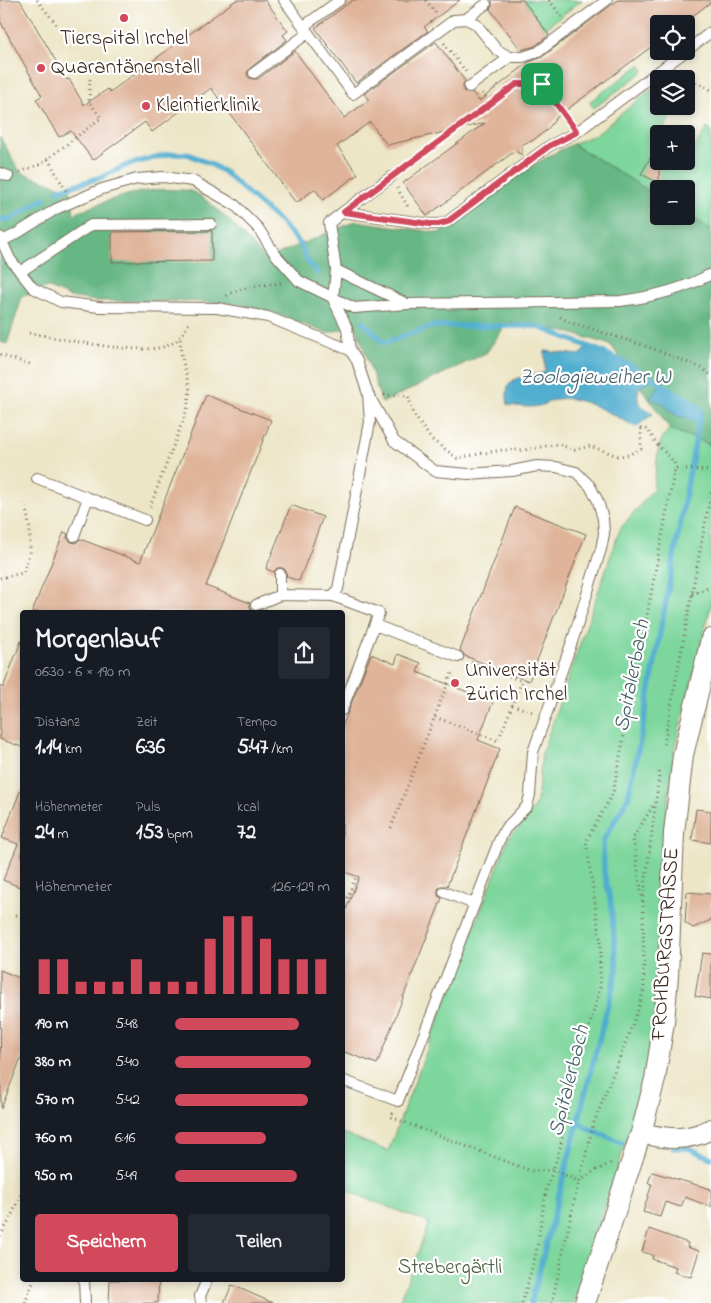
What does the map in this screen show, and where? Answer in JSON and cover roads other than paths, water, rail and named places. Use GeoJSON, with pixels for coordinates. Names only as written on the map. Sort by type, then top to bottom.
{"type":"FeatureCollection","features":[{"type":"Feature","properties":{"kind":"street","name":"FROHBURGSTRASSE"},"geometry":{"type":"LineString","coordinates":[[585,1303],[640,1133],[655,1079],[664,1022],[668,976],[674,833],[684,755],[711,638]]}},
{"type":"Feature","properties":{"kind":"street"},"geometry":{"type":"LineString","coordinates":[[640,1133],[668,1139],[704,1133],[711,1129]]}},
{"type":"Feature","properties":{"kind":"lane"},"geometry":{"type":"LineString","coordinates":[[284,0],[353,94],[454,20],[466,19],[476,24],[497,50],[510,57],[523,57],[538,52],[608,0]]}},
{"type":"Feature","properties":{"kind":"lane"},"geometry":{"type":"LineString","coordinates":[[254,73],[340,0]]}},
{"type":"Feature","properties":{"kind":"lane"},"geometry":{"type":"LineString","coordinates":[[466,19],[486,4]]}},
{"type":"Feature","properties":{"kind":"lane"},"geometry":{"type":"LineString","coordinates":[[695,44],[711,32]]}},
{"type":"Feature","properties":{"kind":"lane"},"geometry":{"type":"LineString","coordinates":[[472,85],[510,57]]}},
{"type":"Feature","properties":{"kind":"lane"},"geometry":{"type":"LineString","coordinates":[[344,212],[417,222],[438,224],[447,222],[549,146],[577,132],[675,60]]}},
{"type":"Feature","properties":{"kind":"lane"},"geometry":{"type":"LineString","coordinates":[[350,350],[268,317],[217,308],[99,307],[61,302],[33,288],[10,259],[0,240],[56,209],[102,189],[137,179],[163,177],[193,181],[235,205],[258,228],[275,254],[299,281],[354,308],[408,304],[620,301],[654,296],[692,284],[711,274]]}},
{"type":"Feature","properties":{"kind":"lane"},"geometry":{"type":"LineString","coordinates":[[345,1081],[398,1101],[499,841],[506,829],[527,806],[530,795],[534,752],[574,636],[602,542],[603,518],[598,502],[590,486],[576,472],[556,467],[537,466],[468,474],[434,470],[394,441],[369,397],[358,361],[350,350],[347,328],[333,299],[336,270],[329,223],[391,177]]}},
{"type":"Feature","properties":{"kind":"lane"},"geometry":{"type":"LineString","coordinates":[[20,272],[91,225],[211,224]]}},
{"type":"Feature","properties":{"kind":"lane"},"geometry":{"type":"LineString","coordinates":[[336,270],[408,304]]}},
{"type":"Feature","properties":{"kind":"lane"},"geometry":{"type":"LineString","coordinates":[[333,596],[338,589],[370,422],[369,397]]}},
{"type":"Feature","properties":{"kind":"lane"},"geometry":{"type":"LineString","coordinates":[[37,478],[145,520]]}},
{"type":"Feature","properties":{"kind":"lane"},"geometry":{"type":"LineString","coordinates":[[74,536],[88,498]]}},
{"type":"Feature","properties":{"kind":"lane"},"geometry":{"type":"LineString","coordinates":[[280,574],[280,595]]}},
{"type":"Feature","properties":{"kind":"lane"},"geometry":{"type":"LineString","coordinates":[[256,605],[280,595],[333,596],[379,613],[345,702]]}},
{"type":"Feature","properties":{"kind":"lane"},"geometry":{"type":"LineString","coordinates":[[375,625],[458,657]]}},
{"type":"Feature","properties":{"kind":"lane"},"geometry":{"type":"LineString","coordinates":[[444,892],[474,904]]}},
{"type":"Feature","properties":{"kind":"lane"},"geometry":{"type":"LineString","coordinates":[[84,1282],[85,1303]]}},
{"type":"Feature","properties":{"kind":"lane"},"geometry":{"type":"LineString","coordinates":[[201,1303],[200,1296],[206,1282]]}},
{"type":"Feature","properties":{"kind":"water","name":"Zoologieweiher W"},"geometry":{"type":"Polygon","coordinates":[[[588,345],[653,378],[639,388],[638,398],[640,404],[653,414],[636,427],[598,407],[577,400],[557,399],[534,407],[508,405],[507,394],[511,382],[522,377],[545,372],[545,351],[580,355],[588,345]]]}},
{"type":"Feature","properties":{"kind":"water"},"geometry":{"type":"Polygon","coordinates":[[[660,384],[679,394],[701,410],[699,425],[689,419],[678,416],[669,411],[664,404],[650,398],[660,384]]]}},
{"type":"Feature","properties":{"kind":"waterway","name":"Spitalerbach"},"geometry":{"type":"LineString","coordinates":[[58,190],[102,177],[127,165],[169,154],[188,154],[224,172],[281,223],[300,244],[308,262],[318,273]]}},
{"type":"Feature","properties":{"kind":"waterway","name":"Spitalerbach"},"geometry":{"type":"LineString","coordinates":[[0,220],[11,219],[45,198]]}},
{"type":"Feature","properties":{"kind":"waterway","name":"Spitalerbach"},"geometry":{"type":"LineString","coordinates":[[363,322],[384,343],[433,326],[536,326],[600,351],[635,368],[685,398],[701,410],[628,798],[603,841],[604,872],[611,903],[617,970],[531,1303]]}},
{"type":"Feature","properties":{"kind":"waterway"},"geometry":{"type":"LineString","coordinates":[[577,1121],[587,1128],[622,1143]]}},
{"type":"Feature","properties":{"kind":"waterway"},"geometry":{"type":"LineString","coordinates":[[673,1148],[688,1148],[711,1158]]}},
{"type":"Feature","properties":{"kind":"place","name":"Tierspital Irchel"},"geometry":{"type":"Point","coordinates":[124,18]}},
{"type":"Feature","properties":{"kind":"place","name":"Quarantänenstall"},"geometry":{"type":"Point","coordinates":[41,68]}},
{"type":"Feature","properties":{"kind":"place","name":"Kleintierklinik"},"geometry":{"type":"Point","coordinates":[146,106]}},
{"type":"Feature","properties":{"kind":"place","name":"Universität Zürich Irchel"},"geometry":{"type":"Point","coordinates":[455,683]}},
{"type":"Feature","properties":{"kind":"park label","name":"Strebergärtli"},"geometry":{"type":"Point","coordinates":[450,1268]}}]}
